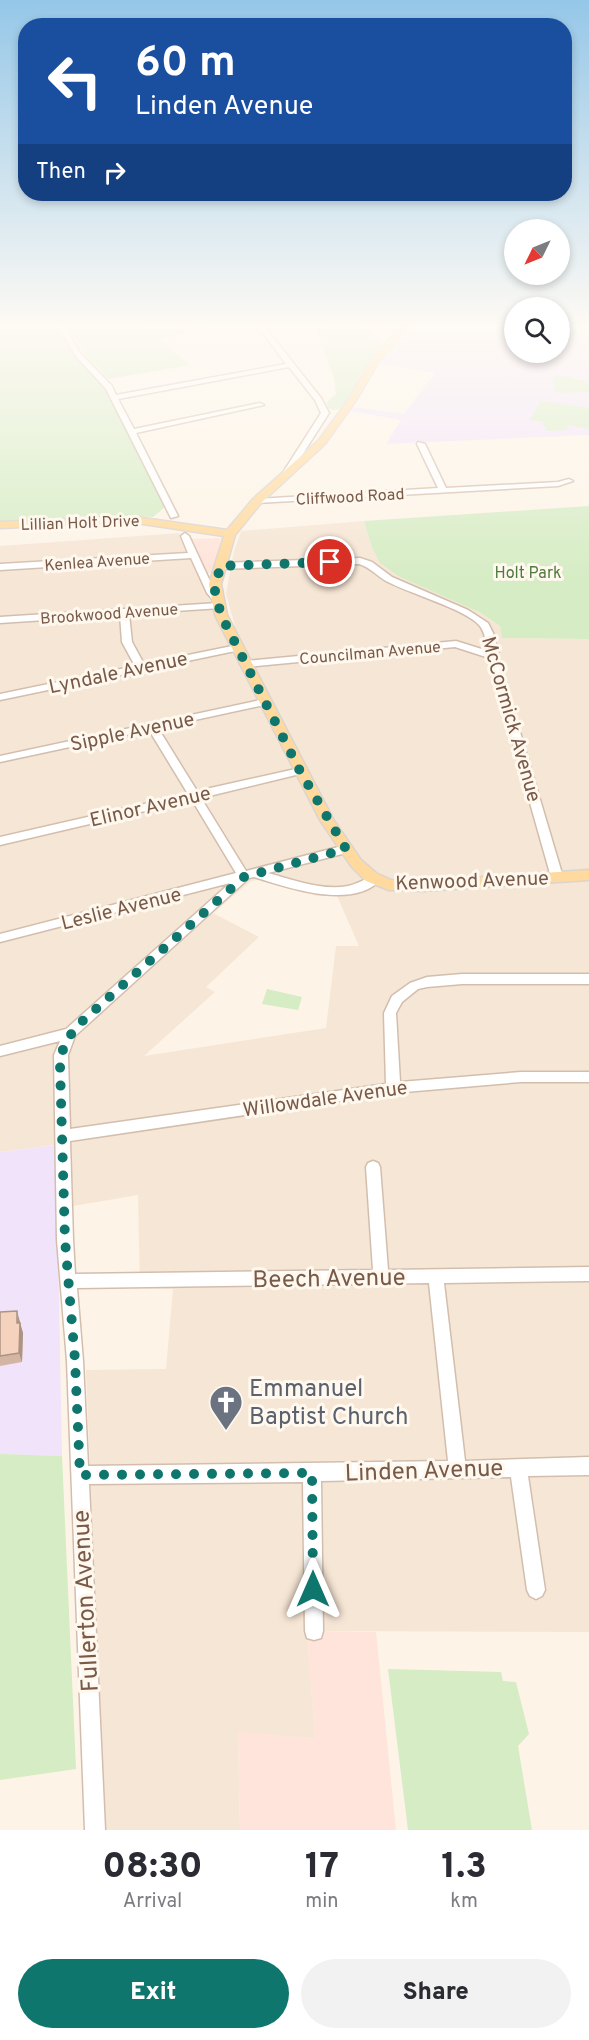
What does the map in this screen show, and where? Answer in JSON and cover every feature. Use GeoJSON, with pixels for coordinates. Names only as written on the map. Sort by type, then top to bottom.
{"type":"FeatureCollection","features":[{"type":"Feature","properties":{"kind":"main road","name":"Kenwood Avenue"},"geometry":{"type":"LineString","coordinates":[[344,411],[312,453],[257,501],[230,534],[215,584],[217,602],[226,626],[300,771],[359,867],[375,879],[389,885],[423,886],[589,875]]}},
{"type":"Feature","properties":{"kind":"main road","name":"Lillian Holt Drive"},"geometry":{"type":"LineString","coordinates":[[0,525],[129,519],[230,534]]}},
{"type":"Feature","properties":{"kind":"street"},"geometry":{"type":"LineString","coordinates":[[121,411],[174,516]]}},
{"type":"Feature","properties":{"kind":"street"},"geometry":{"type":"LineString","coordinates":[[131,432],[229,411]]}},
{"type":"Feature","properties":{"kind":"street"},"geometry":{"type":"LineString","coordinates":[[284,477],[325,411]]}},
{"type":"Feature","properties":{"kind":"street"},"geometry":{"type":"LineString","coordinates":[[324,416],[340,418]]}},
{"type":"Feature","properties":{"kind":"street"},"geometry":{"type":"LineString","coordinates":[[421,444],[443,490]]}},
{"type":"Feature","properties":{"kind":"street","name":"Cliffwood Road"},"geometry":{"type":"LineString","coordinates":[[257,501],[558,484],[569,481]]}},
{"type":"Feature","properties":{"kind":"street"},"geometry":{"type":"LineString","coordinates":[[185,536],[217,602]]}},
{"type":"Feature","properties":{"kind":"street","name":"Kenlea Avenue"},"geometry":{"type":"LineString","coordinates":[[0,567],[194,555]]}},
{"type":"Feature","properties":{"kind":"street","name":"McCormick Avenue"},"geometry":{"type":"LineString","coordinates":[[220,566],[364,561],[389,579],[480,620],[489,635],[557,877]]}},
{"type":"Feature","properties":{"kind":"street","name":"Brookwood Avenue"},"geometry":{"type":"LineString","coordinates":[[0,620],[124,612],[217,602]]}},
{"type":"Feature","properties":{"kind":"street"},"geometry":{"type":"LineString","coordinates":[[124,612],[127,642],[141,668]]}},
{"type":"Feature","properties":{"kind":"street","name":"Councilman Avenue"},"geometry":{"type":"LineString","coordinates":[[245,664],[456,644],[494,656]]}},
{"type":"Feature","properties":{"kind":"street","name":"Lyndale Avenue"},"geometry":{"type":"LineString","coordinates":[[0,697],[237,648]]}},
{"type":"Feature","properties":{"kind":"street","name":"Sipple Avenue"},"geometry":{"type":"LineString","coordinates":[[0,759],[265,702]]}},
{"type":"Feature","properties":{"kind":"street"},"geometry":{"type":"LineString","coordinates":[[152,726],[194,795],[251,875],[318,891],[362,887],[375,879]]}},
{"type":"Feature","properties":{"kind":"street","name":"Elinor Avenue"},"geometry":{"type":"LineString","coordinates":[[0,841],[300,771]]}},
{"type":"Feature","properties":{"kind":"street","name":"Leslie Avenue"},"geometry":{"type":"LineString","coordinates":[[0,938],[346,849]]}},
{"type":"Feature","properties":{"kind":"street"},"geometry":{"type":"LineString","coordinates":[[0,1051],[70,1033],[251,875]]}},
{"type":"Feature","properties":{"kind":"street"},"geometry":{"type":"LineString","coordinates":[[393,1088],[390,1013],[397,999],[414,986],[427,982],[482,979],[589,980]]}},
{"type":"Feature","properties":{"kind":"street","name":"Fullerton Avenue"},"geometry":{"type":"LineString","coordinates":[[70,1033],[61,1055],[65,1240],[80,1475],[95,1830]]}},
{"type":"Feature","properties":{"kind":"street","name":"Willowdale Avenue"},"geometry":{"type":"LineString","coordinates":[[62,1136],[393,1088],[521,1077],[589,1077]]}},
{"type":"Feature","properties":{"kind":"street"},"geometry":{"type":"LineString","coordinates":[[373,1167],[381,1277]]}},
{"type":"Feature","properties":{"kind":"street","name":"Beech Avenue"},"geometry":{"type":"LineString","coordinates":[[69,1281],[589,1274]]}},
{"type":"Feature","properties":{"kind":"street"},"geometry":{"type":"LineString","coordinates":[[436,1277],[457,1469]]}},
{"type":"Feature","properties":{"kind":"street","name":"Linden Avenue"},"geometry":{"type":"LineString","coordinates":[[80,1475],[312,1473],[589,1466]]}},
{"type":"Feature","properties":{"kind":"street"},"geometry":{"type":"LineString","coordinates":[[518,1467],[536,1590]]}},
{"type":"Feature","properties":{"kind":"street"},"geometry":{"type":"LineString","coordinates":[[312,1473],[314,1631]]}},
{"type":"Feature","properties":{"kind":"shaded area"},"geometry":{"type":"Polygon","coordinates":[[[353,411],[404,414],[406,411],[589,411],[589,435],[386,444],[401,420],[353,411]]]}},
{"type":"Feature","properties":{"kind":"shaded area"},"geometry":{"type":"Polygon","coordinates":[[[364,521],[371,545],[400,577],[481,613],[500,626],[503,638],[589,639],[589,1632],[307,1631],[315,1738],[238,1733],[240,1830],[105,1830],[86,1370],[166,1369],[173,1289],[140,1288],[138,1195],[73,1206],[69,1143],[0,1152],[0,546],[179,533],[223,628],[235,626],[226,594],[234,551],[241,531],[364,521]],[[257,880],[251,881],[213,913],[259,937],[206,987],[215,992],[144,1056],[326,1028],[336,946],[359,946],[337,896],[317,896],[257,880]]]}},
{"type":"Feature","properties":{"kind":"shaded area"},"geometry":{"type":"Polygon","coordinates":[[[221,538],[213,573],[208,573],[191,539],[221,538]]]}},
{"type":"Feature","properties":{"kind":"shaded area"},"geometry":{"type":"Polygon","coordinates":[[[56,1145],[62,1456],[0,1454],[0,1152],[56,1145]]]}},
{"type":"Feature","properties":{"kind":"shaded area"},"geometry":{"type":"Polygon","coordinates":[[[307,1631],[376,1632],[396,1830],[240,1830],[238,1732],[315,1738],[307,1631]]]}},
{"type":"Feature","properties":{"kind":"green space"},"geometry":{"type":"Polygon","coordinates":[[[0,411],[117,411],[165,507],[153,517],[112,515],[0,521],[0,411]]]}},
{"type":"Feature","properties":{"kind":"green space"},"geometry":{"type":"Polygon","coordinates":[[[535,411],[589,411],[589,429],[568,425],[567,430],[545,431],[547,429],[542,424],[545,422],[530,420],[535,411]]]}},
{"type":"Feature","properties":{"kind":"green space","name":"Holt Park"},"geometry":{"type":"Polygon","coordinates":[[[589,506],[589,639],[502,638],[500,626],[481,613],[400,577],[380,563],[371,545],[364,521],[589,506]]]}},
{"type":"Feature","properties":{"kind":"green space"},"geometry":{"type":"Polygon","coordinates":[[[267,989],[302,997],[298,1010],[262,1004],[267,989]]]}},
{"type":"Feature","properties":{"kind":"green space"},"geometry":{"type":"Polygon","coordinates":[[[0,1454],[62,1456],[76,1769],[0,1780],[0,1454]]]}},
{"type":"Feature","properties":{"kind":"green space"},"geometry":{"type":"Polygon","coordinates":[[[388,1669],[501,1672],[503,1681],[516,1682],[529,1734],[518,1746],[532,1830],[408,1830],[388,1669]]]}},
{"type":"Feature","properties":{"kind":"building"},"geometry":{"type":"Polygon","coordinates":[[[17,1311],[17,1323],[20,1323],[19,1353],[0,1356],[0,1312],[17,1311]]]}},
{"type":"Feature","properties":{"kind":"place","name":"Emmanuel Baptist Church"},"geometry":{"type":"Point","coordinates":[226,1431]}},
{"type":"Feature","properties":{"kind":"route"},"geometry":{"type":"LineString","coordinates":[[313,1589],[312,1473],[80,1475],[75,1360],[65,1240],[60,1065],[64,1044],[70,1033],[244,877],[346,849],[309,787],[237,648],[221,615],[215,591],[220,566],[330,562]]}}]}
